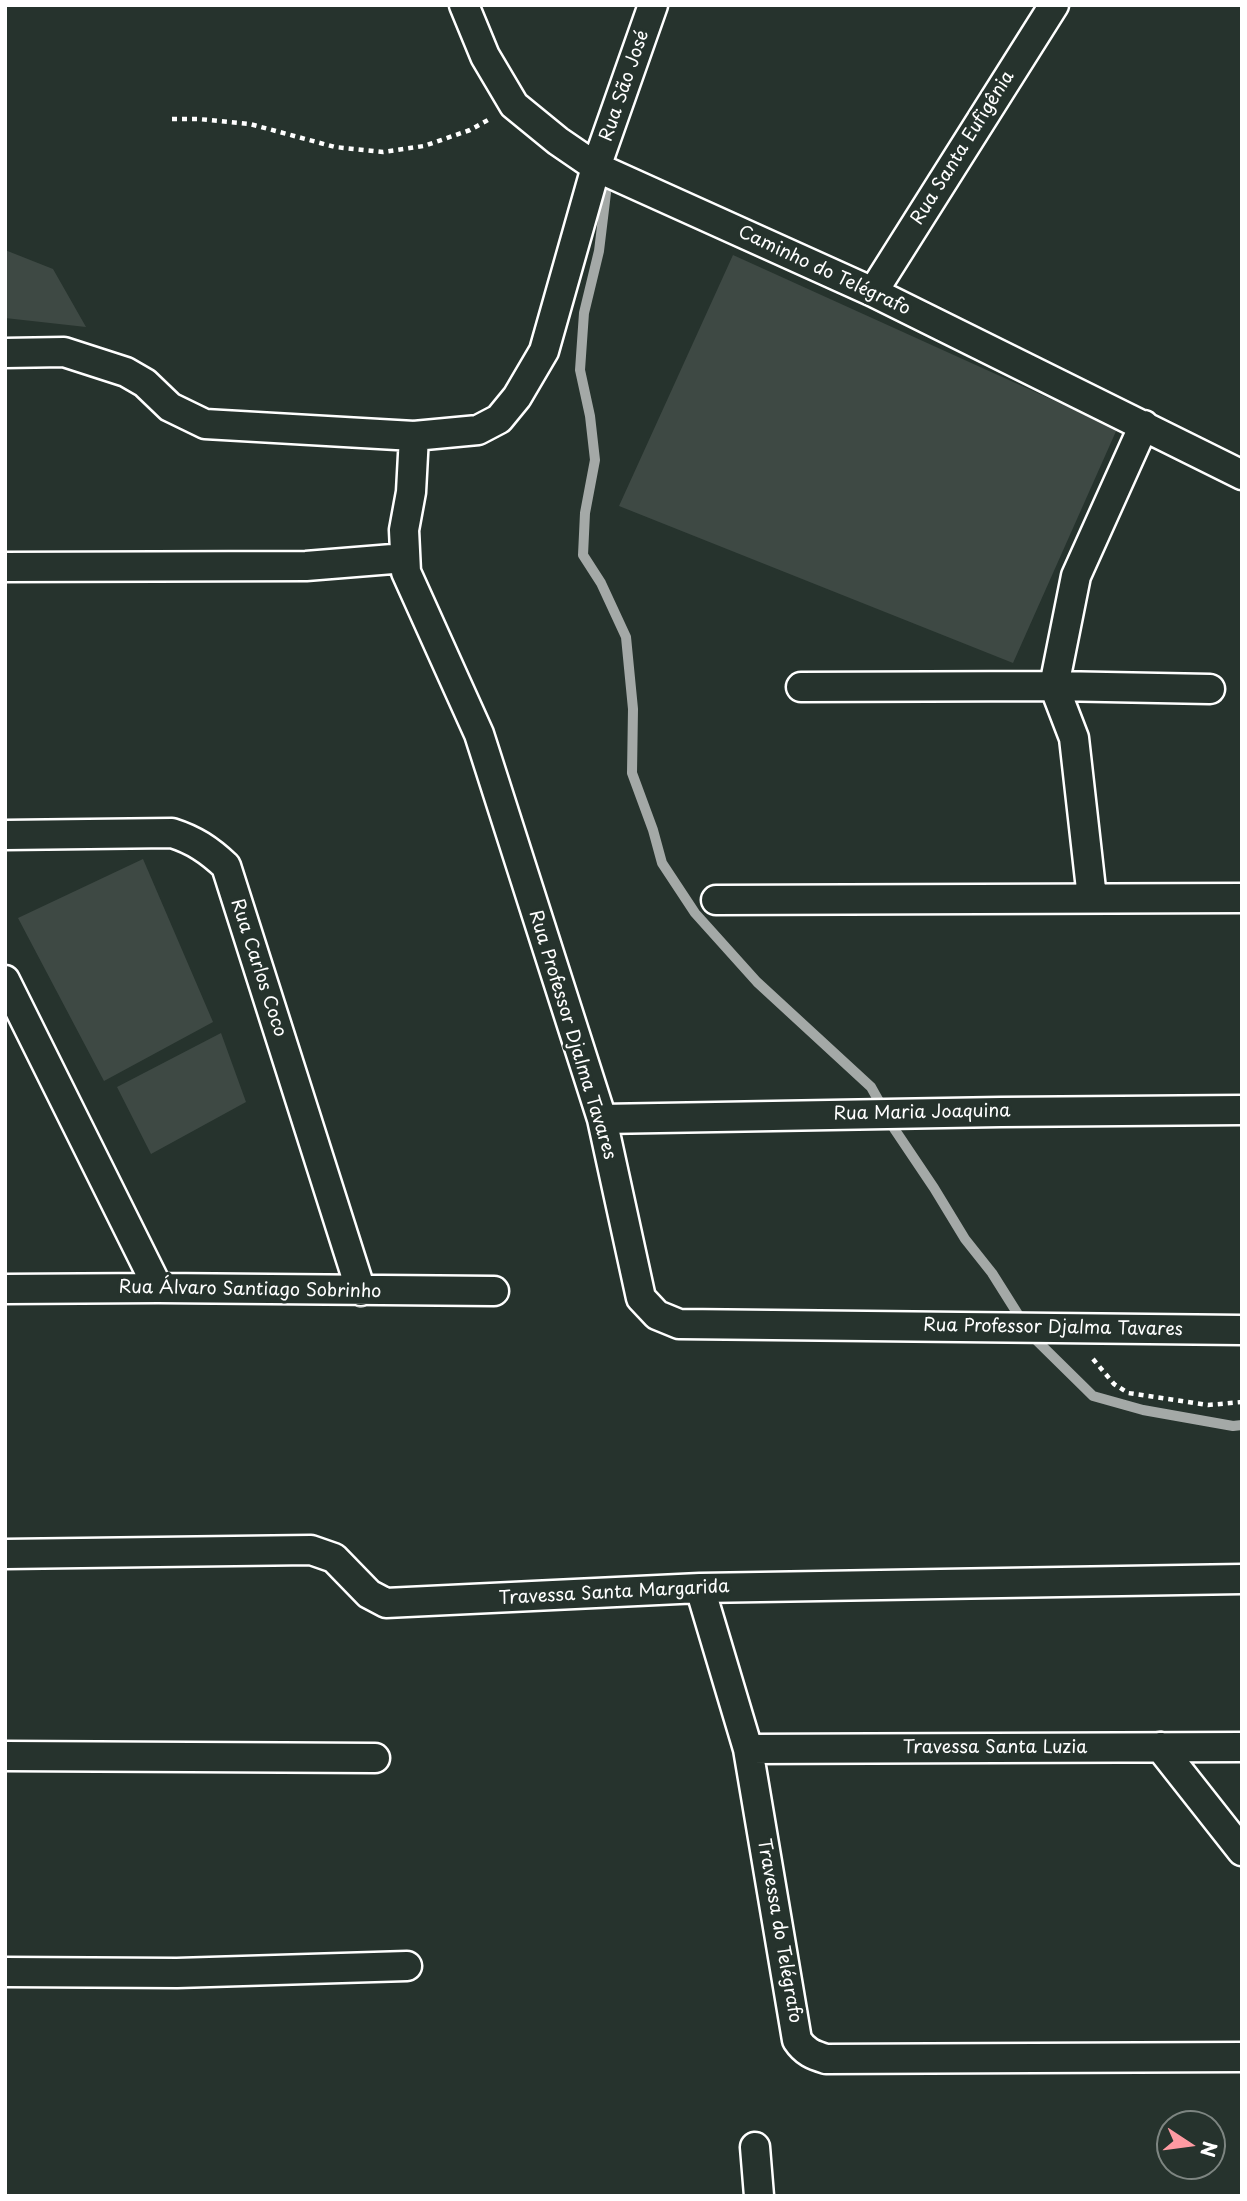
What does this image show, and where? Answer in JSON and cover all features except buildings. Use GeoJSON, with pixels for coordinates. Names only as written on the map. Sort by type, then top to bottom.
{"type":"FeatureCollection","features":[{"type":"Feature","properties":{"kind":"street","name":"Caminho do Telégrafo"},"geometry":{"type":"LineString","coordinates":[[464,5],[485,56],[514,105],[558,141],[596,167],[873,292],[1242,475]]}},
{"type":"Feature","properties":{"kind":"street","name":"Rua São José"},"geometry":{"type":"LineString","coordinates":[[5,353],[64,352],[126,372],[145,383],[170,407],[205,424],[414,436],[478,430],[499,419],[517,397],[544,351],[596,167],[653,5]]}},
{"type":"Feature","properties":{"kind":"street","name":"Rua Santa Eufigênia"},"geometry":{"type":"LineString","coordinates":[[873,292],[1054,5]]}},
{"type":"Feature","properties":{"kind":"street"},"geometry":{"type":"LineString","coordinates":[[1092,898],[1074,738],[1054,686],[1076,576],[1144,425]]}},
{"type":"Feature","properties":{"kind":"street","name":"Rua Professor Djalma Tavares"},"geometry":{"type":"LineString","coordinates":[[414,436],[411,492],[404,530],[406,572],[479,734],[602,1119],[641,1298],[657,1315],[679,1324],[1242,1330]]}},
{"type":"Feature","properties":{"kind":"street"},"geometry":{"type":"LineString","coordinates":[[5,567],[306,566],[405,558]]}},
{"type":"Feature","properties":{"kind":"street"},"geometry":{"type":"LineString","coordinates":[[801,687],[1054,686],[1210,689]]}},
{"type":"Feature","properties":{"kind":"street","name":"Rua Carlos Coco"},"geometry":{"type":"LineString","coordinates":[[5,835],[172,833],[190,839],[226,866],[361,1291]]}},
{"type":"Feature","properties":{"kind":"street"},"geometry":{"type":"LineString","coordinates":[[716,900],[1242,898]]}},
{"type":"Feature","properties":{"kind":"street"},"geometry":{"type":"LineString","coordinates":[[5,980],[158,1288]]}},
{"type":"Feature","properties":{"kind":"street","name":"Rua Maria Joaquina"},"geometry":{"type":"LineString","coordinates":[[602,1119],[987,1112],[1242,1111]]}},
{"type":"Feature","properties":{"kind":"street","name":"Rua Álvaro Santiago Sobrinho"},"geometry":{"type":"LineString","coordinates":[[5,1289],[494,1291]]}},
{"type":"Feature","properties":{"kind":"street","name":"Travessa Santa Margarida"},"geometry":{"type":"LineString","coordinates":[[5,1554],[311,1550],[334,1558],[369,1594],[386,1604],[700,1588],[1242,1579]]}},
{"type":"Feature","properties":{"kind":"street","name":"Travessa do Telégrafo"},"geometry":{"type":"LineString","coordinates":[[700,1588],[748,1749],[797,2040],[803,2049],[827,2059],[1242,2057]]}},
{"type":"Feature","properties":{"kind":"street"},"geometry":{"type":"LineString","coordinates":[[1160,1747],[1242,1851]]}},
{"type":"Feature","properties":{"kind":"street","name":"Travessa Santa Luzia"},"geometry":{"type":"LineString","coordinates":[[748,1749],[1242,1747]]}},
{"type":"Feature","properties":{"kind":"street"},"geometry":{"type":"LineString","coordinates":[[5,1756],[375,1758]]}},
{"type":"Feature","properties":{"kind":"street"},"geometry":{"type":"LineString","coordinates":[[5,1972],[177,1973],[407,1966]]}},
{"type":"Feature","properties":{"kind":"street"},"geometry":{"type":"LineString","coordinates":[[755,2147],[759,2196]]}},
{"type":"Feature","properties":{"kind":"path"},"geometry":{"type":"LineString","coordinates":[[172,119],[250,124],[335,147],[383,152],[424,146],[470,130],[514,105]]}},
{"type":"Feature","properties":{"kind":"path"},"geometry":{"type":"LineString","coordinates":[[1067,1328],[1114,1384],[1128,1393],[1208,1405],[1242,1402]]}},
{"type":"Feature","properties":{"kind":"shaded area"},"geometry":{"type":"Polygon","coordinates":[[[5,250],[53,269],[86,327],[5,318],[5,250]]]}},
{"type":"Feature","properties":{"kind":"shaded area"},"geometry":{"type":"Polygon","coordinates":[[[733,255],[1117,429],[1013,663],[619,506],[733,255]]]}},
{"type":"Feature","properties":{"kind":"shaded area"},"geometry":{"type":"Polygon","coordinates":[[[143,859],[213,1022],[104,1081],[18,918],[143,859]]]}},
{"type":"Feature","properties":{"kind":"shaded area"},"geometry":{"type":"Polygon","coordinates":[[[221,1033],[246,1102],[151,1154],[117,1087],[221,1033]]]}},
{"type":"Feature","properties":{"kind":"waterway"},"geometry":{"type":"LineString","coordinates":[[606,193],[599,251],[584,313],[580,370],[590,416],[595,460],[585,513],[583,555],[601,583],[626,637],[633,709],[632,773],[662,863],[695,913],[757,982],[871,1087],[895,1130],[965,1239],[992,1273],[1031,1335],[1093,1396],[1143,1410],[1233,1426],[1242,1425]]}}]}
